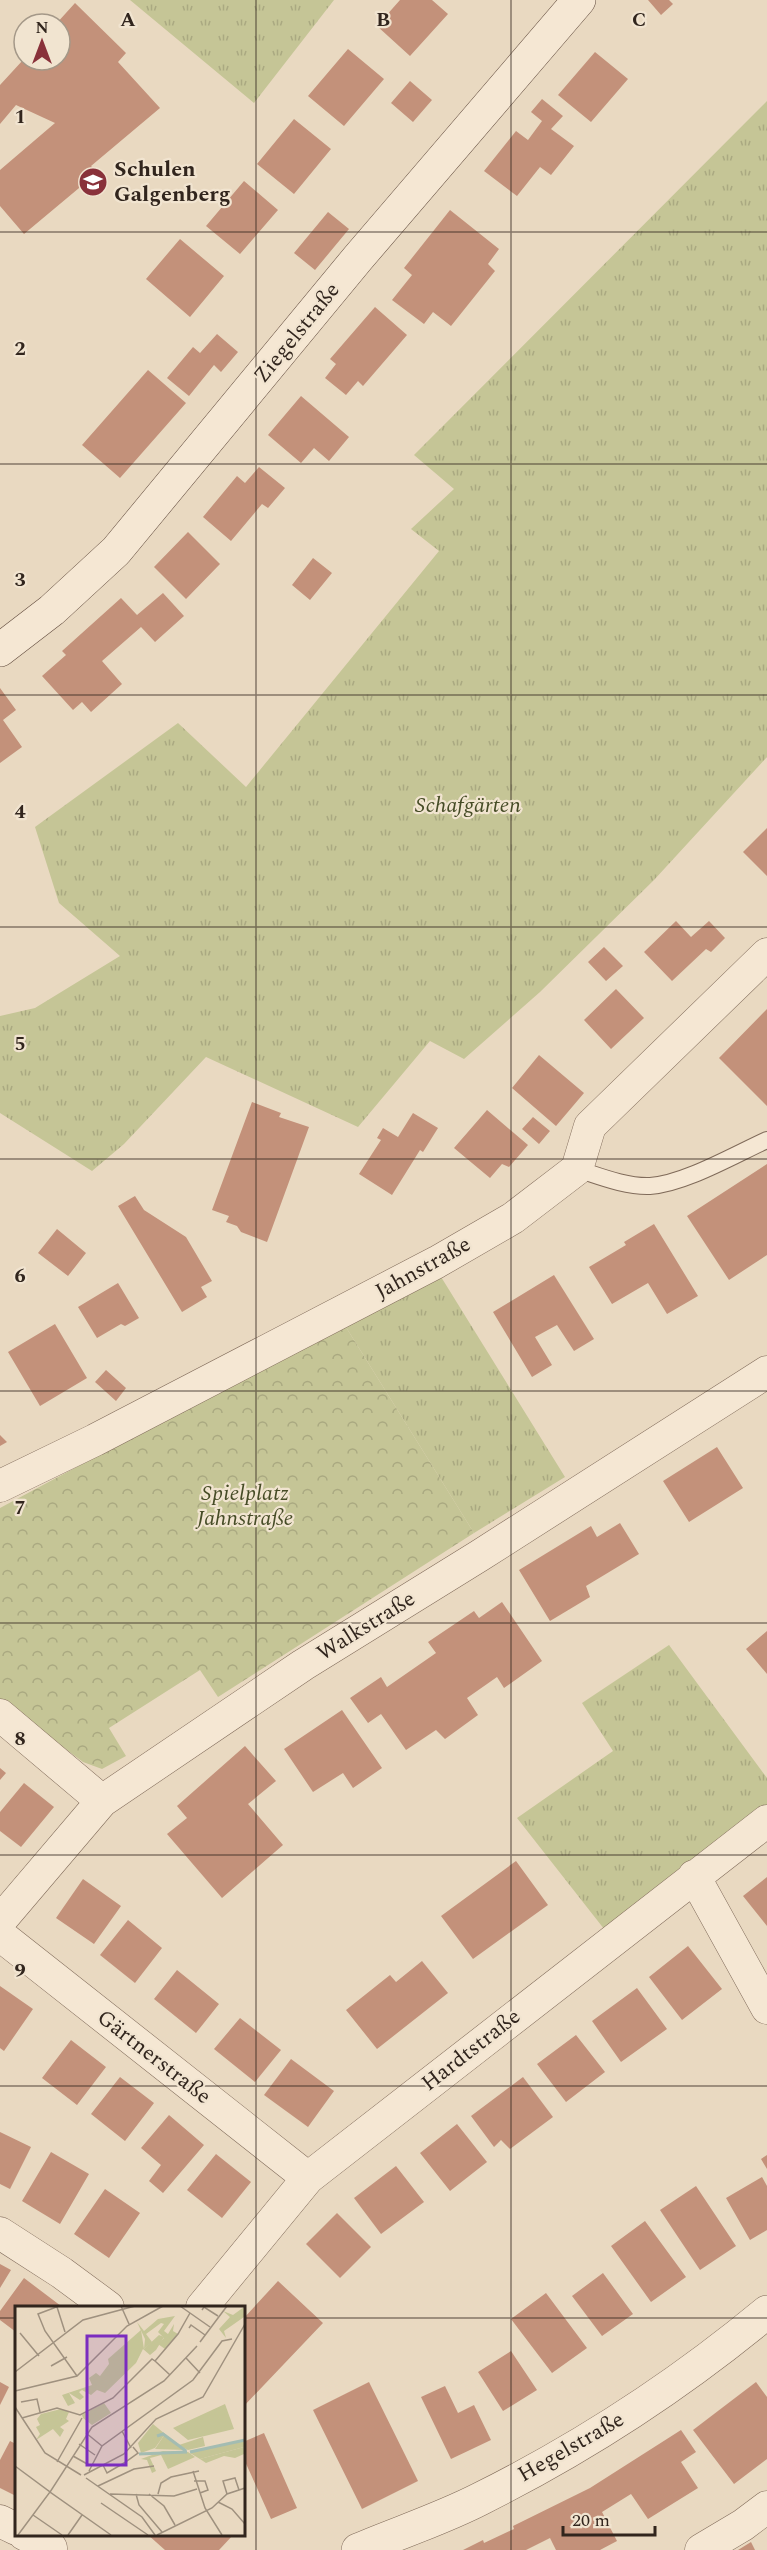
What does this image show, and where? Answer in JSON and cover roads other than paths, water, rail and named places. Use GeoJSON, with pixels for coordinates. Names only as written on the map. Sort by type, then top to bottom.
{"type":"FeatureCollection","features":[{"type":"Feature","properties":{"kind":"main road","name":"Ziegelstraße"},"geometry":{"type":"LineString","coordinates":[[0,650],[52,610],[116,551],[358,258],[579,0]]}},
{"type":"Feature","properties":{"kind":"main road","name":"Hegelstraße"},"geometry":{"type":"LineString","coordinates":[[358,2550],[479,2499],[618,2421],[738,2336],[767,2312]]}},
{"type":"Feature","properties":{"kind":"street"},"geometry":{"type":"LineString","coordinates":[[577,1169],[590,1126],[767,954]]}},
{"type":"Feature","properties":{"kind":"street","name":"Jahnstraße"},"geometry":{"type":"LineString","coordinates":[[0,1486],[95,1440],[437,1262],[513,1218],[577,1169]]}},
{"type":"Feature","properties":{"kind":"street","name":"Walkstraße"},"geometry":{"type":"LineString","coordinates":[[0,1921],[102,1801],[303,1665],[479,1556],[767,1372]]}},
{"type":"Feature","properties":{"kind":"street"},"geometry":{"type":"LineString","coordinates":[[0,1714],[102,1801]]}},
{"type":"Feature","properties":{"kind":"street","name":"Hardtstraße"},"geometry":{"type":"LineString","coordinates":[[202,2306],[308,2178],[767,1821]]}},
{"type":"Feature","properties":{"kind":"street"},"geometry":{"type":"LineString","coordinates":[[694,1876],[767,2008]]}},
{"type":"Feature","properties":{"kind":"street","name":"Gärtnerstraße"},"geometry":{"type":"LineString","coordinates":[[0,1935],[308,2178]]}},
{"type":"Feature","properties":{"kind":"street"},"geometry":{"type":"LineString","coordinates":[[0,2233],[62,2273],[107,2306]]}},
{"type":"Feature","properties":{"kind":"street"},"geometry":{"type":"LineString","coordinates":[[701,2550],[743,2525],[767,2507]]}},
{"type":"Feature","properties":{"kind":"street"},"geometry":{"type":"LineString","coordinates":[[0,2521],[15,2528]]}},
{"type":"Feature","properties":{"kind":"street"},"geometry":{"type":"LineString","coordinates":[[27,2535],[54,2544]]}},
{"type":"Feature","properties":{"kind":"lane"},"geometry":{"type":"LineString","coordinates":[[577,1169],[647,1186],[669,1184],[767,1140]]}},
{"type":"Feature","properties":{"kind":"place","name":"Schulen Galgenberg"},"geometry":{"type":"Point","coordinates":[93,182]}},
{"type":"Feature","properties":{"kind":"park label","name":"Schafgärten"},"geometry":{"type":"Point","coordinates":[468,805]}},
{"type":"Feature","properties":{"kind":"park label","name":"Spielplatz Jahnstraße"},"geometry":{"type":"Point","coordinates":[245,1506]}}]}
